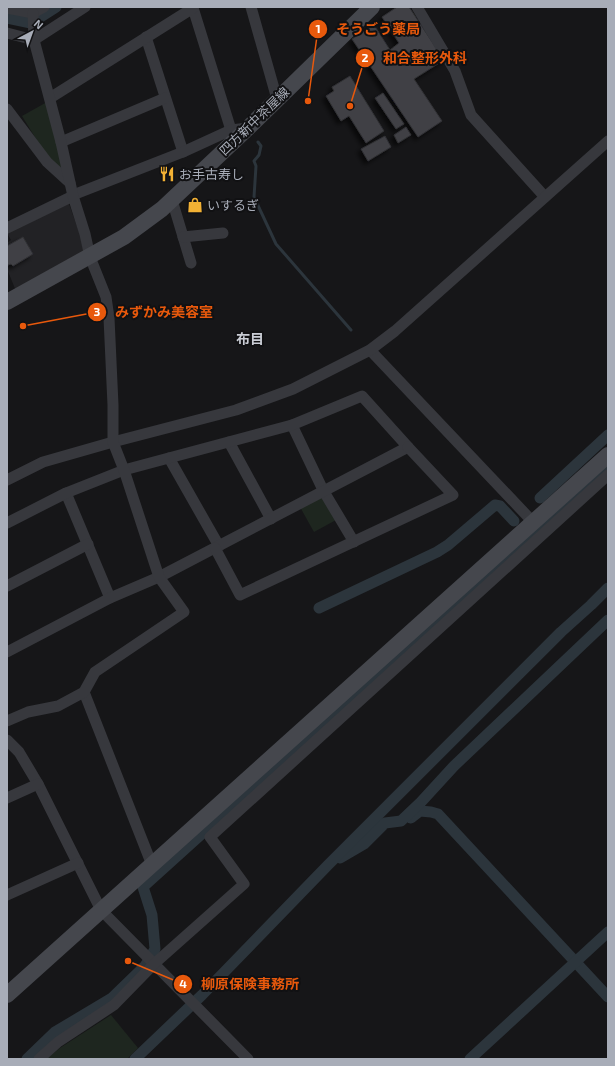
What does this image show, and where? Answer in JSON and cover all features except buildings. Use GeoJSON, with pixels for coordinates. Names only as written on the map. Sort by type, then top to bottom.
{"type":"FeatureCollection","features":[{"type":"Feature","properties":{"kind":"street"},"geometry":{"type":"LineString","coordinates":[[7,721],[28,712],[58,706],[84,692],[95,672],[184,612],[159,577],[124,470],[113,442],[109,318],[106,297],[90,256],[34,40],[33,20],[44,7]]}},
{"type":"Feature","properties":{"kind":"street"},"geometry":{"type":"LineString","coordinates":[[7,33],[34,40],[85,7]]}},
{"type":"Feature","properties":{"kind":"street"},"geometry":{"type":"LineString","coordinates":[[251,7],[277,99]]}},
{"type":"Feature","properties":{"kind":"street","name":"四方新中茶屋線"},"geometry":{"type":"LineString","coordinates":[[7,302],[124,237],[162,209],[248,128],[372,7]]}},
{"type":"Feature","properties":{"kind":"street"},"geometry":{"type":"LineString","coordinates":[[417,7],[455,71],[470,115],[545,197]]}},
{"type":"Feature","properties":{"kind":"street"},"geometry":{"type":"LineString","coordinates":[[7,8],[33,20]]}},
{"type":"Feature","properties":{"kind":"street"},"geometry":{"type":"LineString","coordinates":[[50,98],[193,8],[231,130]]}},
{"type":"Feature","properties":{"kind":"street"},"geometry":{"type":"LineString","coordinates":[[146,37],[183,152]]}},
{"type":"Feature","properties":{"kind":"street"},"geometry":{"type":"LineString","coordinates":[[61,142],[165,98]]}},
{"type":"Feature","properties":{"kind":"street"},"geometry":{"type":"LineString","coordinates":[[7,110],[47,162],[70,183]]}},
{"type":"Feature","properties":{"kind":"street"},"geometry":{"type":"LineString","coordinates":[[7,228],[73,195],[183,152],[231,130],[248,128]]}},
{"type":"Feature","properties":{"kind":"street"},"geometry":{"type":"LineString","coordinates":[[7,480],[43,462],[236,410],[294,388],[370,350],[395,331],[608,141]]}},
{"type":"Feature","properties":{"kind":"street"},"geometry":{"type":"LineString","coordinates":[[172,200],[191,263]]}},
{"type":"Feature","properties":{"kind":"street"},"geometry":{"type":"LineString","coordinates":[[183,238],[223,234]]}},
{"type":"Feature","properties":{"kind":"street"},"geometry":{"type":"LineString","coordinates":[[370,350],[533,522]]}},
{"type":"Feature","properties":{"kind":"street"},"geometry":{"type":"LineString","coordinates":[[7,523],[66,493],[124,470],[292,425],[362,396],[453,495],[240,595],[217,547],[169,458]]}},
{"type":"Feature","properties":{"kind":"street"},"geometry":{"type":"LineString","coordinates":[[292,425],[324,490],[354,542]]}},
{"type":"Feature","properties":{"kind":"street"},"geometry":{"type":"LineString","coordinates":[[229,442],[270,519]]}},
{"type":"Feature","properties":{"kind":"street"},"geometry":{"type":"LineString","coordinates":[[7,652],[110,598],[159,577],[408,447]]}},
{"type":"Feature","properties":{"kind":"street"},"geometry":{"type":"LineString","coordinates":[[7,995],[608,455]]}},
{"type":"Feature","properties":{"kind":"street"},"geometry":{"type":"LineString","coordinates":[[39,1059],[58,1042],[114,1005],[154,964],[244,884],[210,837],[608,475]]}},
{"type":"Feature","properties":{"kind":"street"},"geometry":{"type":"LineString","coordinates":[[66,493],[110,598]]}},
{"type":"Feature","properties":{"kind":"street"},"geometry":{"type":"LineString","coordinates":[[7,586],[88,544]]}},
{"type":"Feature","properties":{"kind":"street"},"geometry":{"type":"LineString","coordinates":[[84,692],[152,865]]}},
{"type":"Feature","properties":{"kind":"street"},"geometry":{"type":"LineString","coordinates":[[7,740],[19,752],[38,784],[101,910],[248,1059]]}},
{"type":"Feature","properties":{"kind":"street"},"geometry":{"type":"LineString","coordinates":[[7,798],[38,784]]}},
{"type":"Feature","properties":{"kind":"street"},"geometry":{"type":"LineString","coordinates":[[7,895],[78,863]]}},
{"type":"Feature","properties":{"kind":"shaded area"},"geometry":{"type":"Polygon","coordinates":[[[47,102],[65,175],[49,160],[22,116],[47,102]]]}},
{"type":"Feature","properties":{"kind":"shaded area"},"geometry":{"type":"Polygon","coordinates":[[[69,204],[86,251],[16,291],[7,269],[7,243],[11,240],[7,233],[69,204]]]}},
{"type":"Feature","properties":{"kind":"shaded area"},"geometry":{"type":"Polygon","coordinates":[[[322,496],[336,520],[314,532],[300,507],[322,496]]]}},
{"type":"Feature","properties":{"kind":"shaded area"},"geometry":{"type":"Polygon","coordinates":[[[111,1015],[138,1048],[127,1059],[46,1059],[60,1048],[111,1015]]]}},
{"type":"Feature","properties":{"kind":"waterway"},"geometry":{"type":"LineString","coordinates":[[7,18],[31,23],[56,7]]}},
{"type":"Feature","properties":{"kind":"waterway"},"geometry":{"type":"LineString","coordinates":[[258,142],[261,146],[259,155],[254,161],[256,166],[254,197],[276,244],[351,330]]}},
{"type":"Feature","properties":{"kind":"waterway"},"geometry":{"type":"LineString","coordinates":[[540,498],[608,435]]}},
{"type":"Feature","properties":{"kind":"waterway"},"geometry":{"type":"LineString","coordinates":[[27,1059],[55,1032],[112,998],[145,966],[155,949],[152,915],[143,887],[608,467]]}},
{"type":"Feature","properties":{"kind":"waterway"},"geometry":{"type":"LineString","coordinates":[[319,608],[437,552],[448,545],[495,505],[500,506],[514,521]]}},
{"type":"Feature","properties":{"kind":"waterway"},"geometry":{"type":"LineString","coordinates":[[135,1059],[202,995],[328,865],[561,632],[608,588]]}},
{"type":"Feature","properties":{"kind":"waterway"},"geometry":{"type":"LineString","coordinates":[[340,858],[364,844],[385,823],[401,821],[421,802],[454,766],[608,620]]}},
{"type":"Feature","properties":{"kind":"waterway"},"geometry":{"type":"LineString","coordinates":[[411,818],[420,811],[438,814],[608,997]]}},
{"type":"Feature","properties":{"kind":"waterway"},"geometry":{"type":"LineString","coordinates":[[470,1059],[608,932]]}},
{"type":"Feature","properties":{"kind":"place","name":"そうごう薬局"},"geometry":{"type":"Point","coordinates":[308,101]}},
{"type":"Feature","properties":{"kind":"place","name":"和合整形外科"},"geometry":{"type":"Point","coordinates":[350,106]}},
{"type":"Feature","properties":{"kind":"place","name":"お手古寿し"},"geometry":{"type":"Point","coordinates":[167,174]}},
{"type":"Feature","properties":{"kind":"place","name":"いするぎ"},"geometry":{"type":"Point","coordinates":[195,205]}},
{"type":"Feature","properties":{"kind":"place","name":"みずかみ美容室"},"geometry":{"type":"Point","coordinates":[23,326]}},
{"type":"Feature","properties":{"kind":"place","name":"柳原保険事務所"},"geometry":{"type":"Point","coordinates":[128,961]}},
{"type":"Feature","properties":{"kind":"district","name":"布目"},"geometry":{"type":"Point","coordinates":[250,339]}}]}
